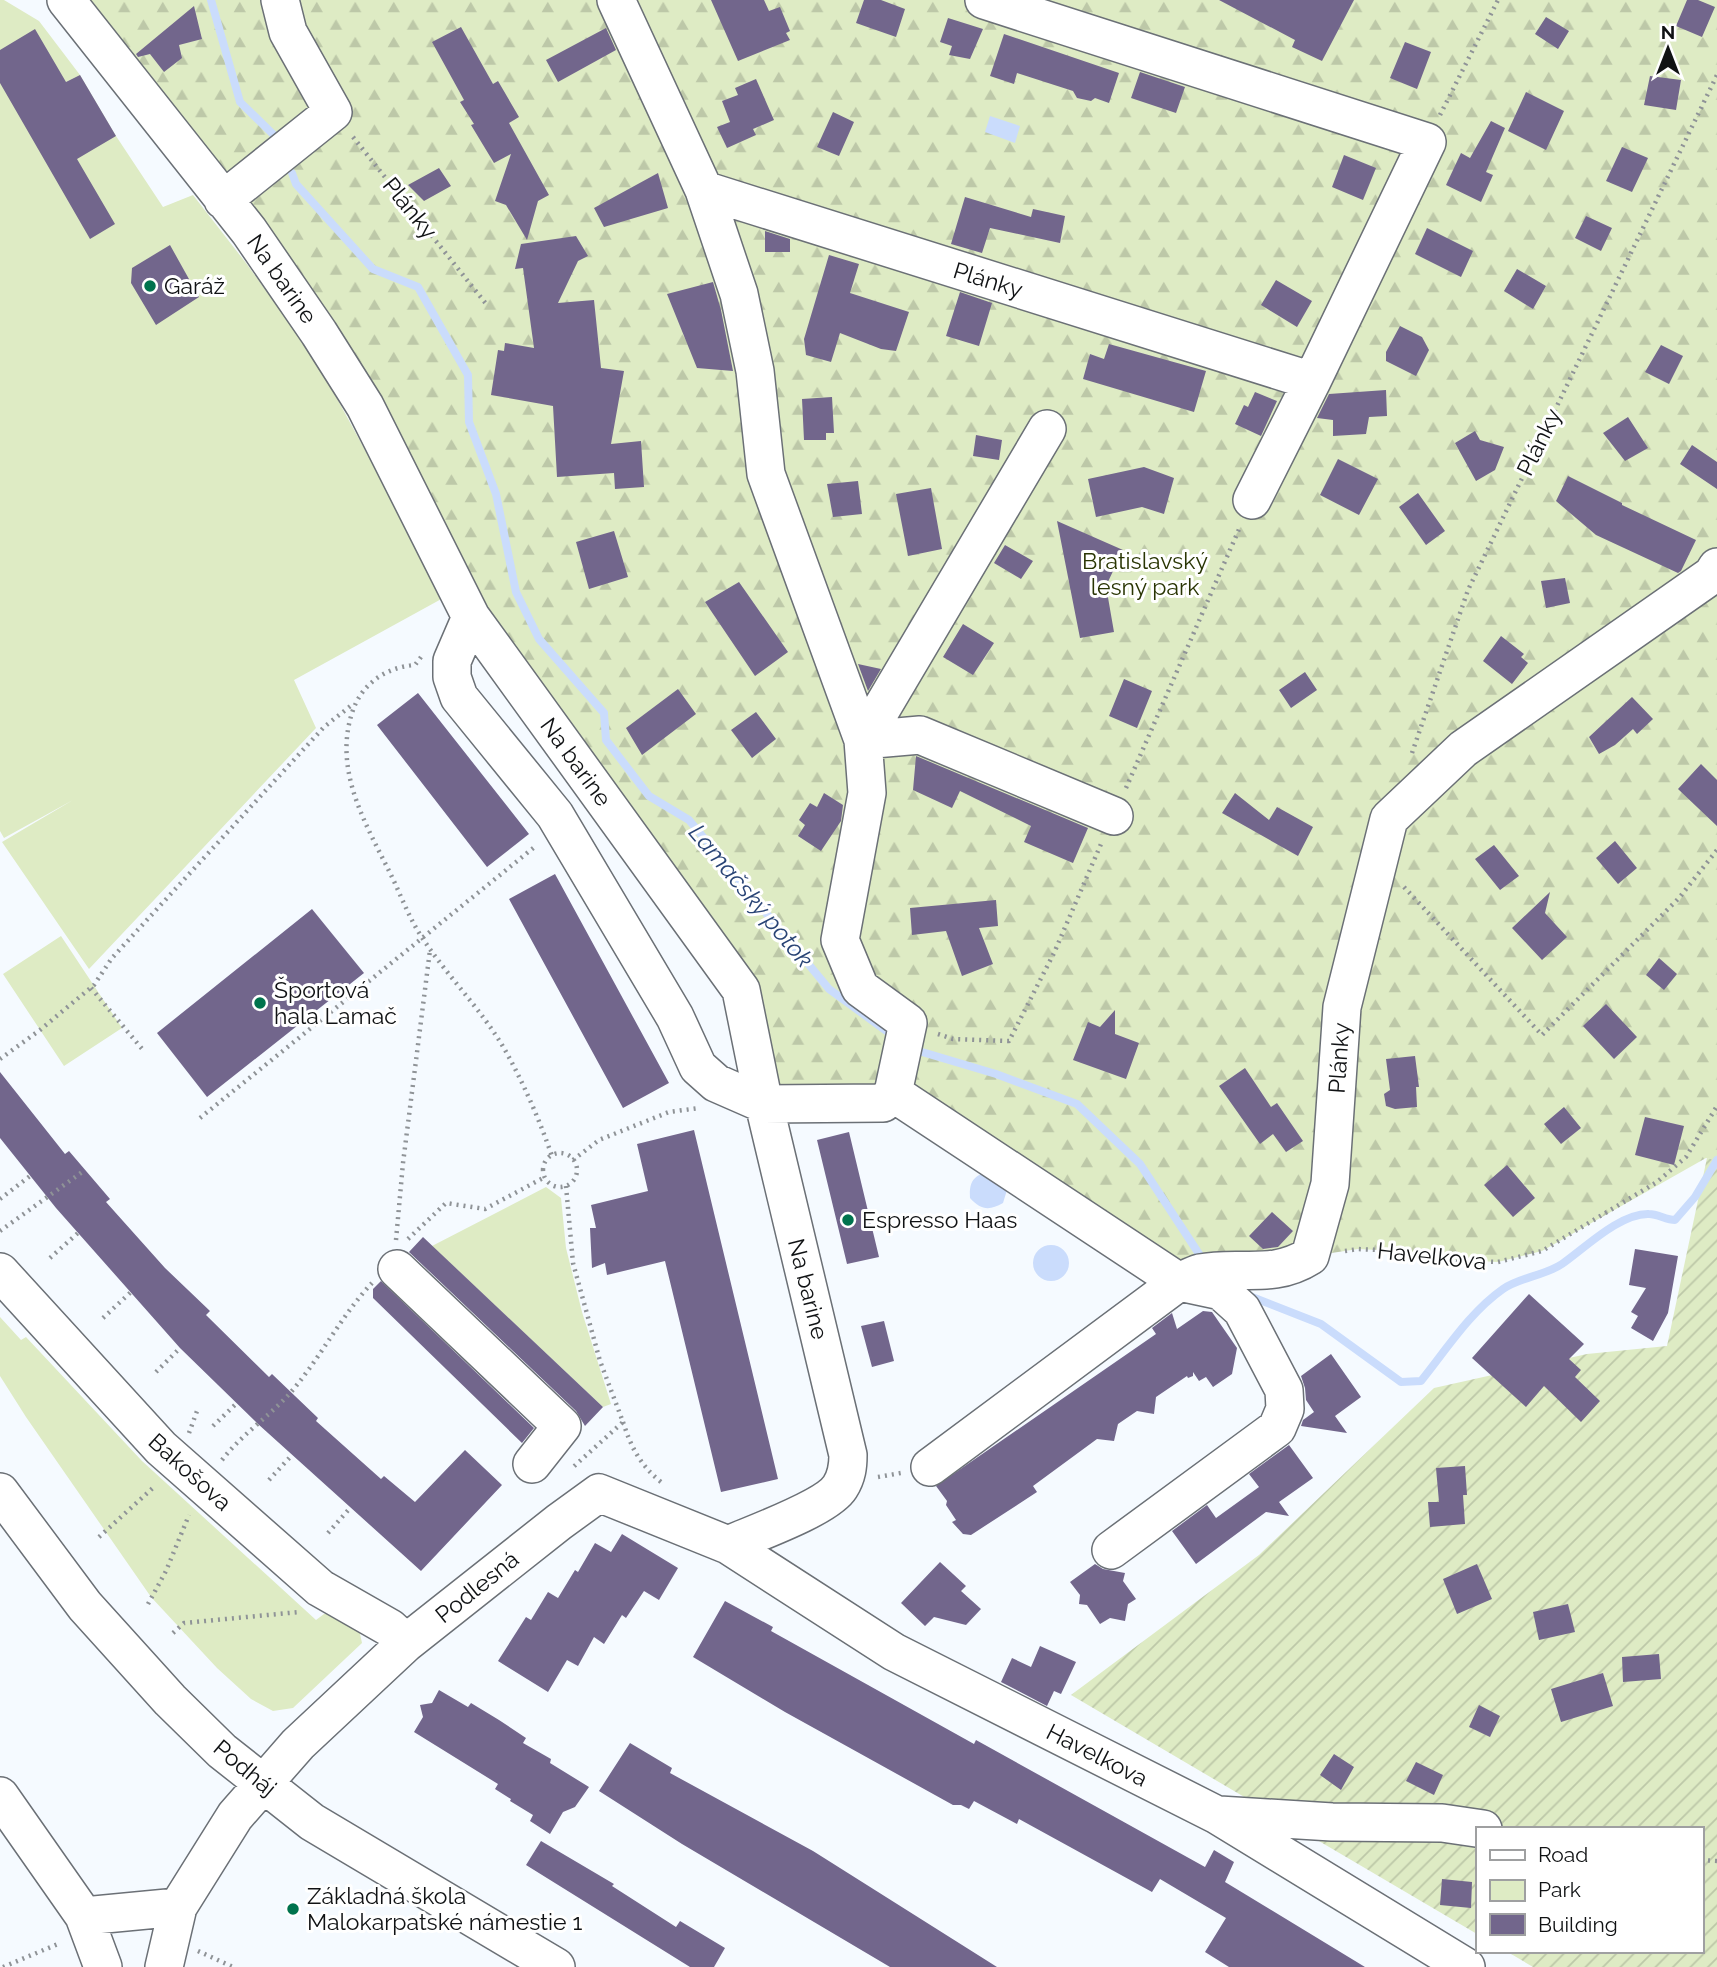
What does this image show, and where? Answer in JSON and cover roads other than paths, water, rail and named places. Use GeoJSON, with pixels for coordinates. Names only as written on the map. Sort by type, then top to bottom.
{"type":"FeatureCollection","features":[{"type":"Feature","properties":{"kind":"street","name":"Na barine"},"geometry":{"type":"LineString","coordinates":[[66,0],[249,231],[319,332],[365,406],[471,617],[741,990],[764,1104],[848,1454],[847,1471],[839,1489],[819,1504],[728,1545]]}},
{"type":"Feature","properties":{"kind":"street"},"geometry":{"type":"LineString","coordinates":[[223,200],[333,112],[288,32],[280,0]]}},
{"type":"Feature","properties":{"kind":"street"},"geometry":{"type":"LineString","coordinates":[[471,617],[453,661],[452,677],[459,697],[555,815],[675,1017],[698,1067],[716,1083],[764,1104],[883,1103],[896,1078],[907,1024],[860,988],[840,940],[867,793],[863,740],[766,474],[755,371],[747,332],[738,294],[704,190],[616,0]]}},
{"type":"Feature","properties":{"kind":"street"},"geometry":{"type":"LineString","coordinates":[[984,0],[1427,142],[1252,500]]}},
{"type":"Feature","properties":{"kind":"street","name":"Plánky"},"geometry":{"type":"LineString","coordinates":[[704,190],[1312,382]]}},
{"type":"Feature","properties":{"kind":"street"},"geometry":{"type":"LineString","coordinates":[[863,740],[1047,429]]}},
{"type":"Feature","properties":{"kind":"street","name":"Plánky"},"geometry":{"type":"LineString","coordinates":[[1179,1282],[1200,1273],[1277,1270],[1294,1266],[1310,1256],[1330,1184],[1342,1007],[1389,820],[1463,749],[1712,575],[1717,567]]}},
{"type":"Feature","properties":{"kind":"street"},"geometry":{"type":"LineString","coordinates":[[863,740],[919,735],[1114,816]]}},
{"type":"Feature","properties":{"kind":"street"},"geometry":{"type":"LineString","coordinates":[[896,1078],[1179,1282],[1221,1291],[1242,1310],[1284,1391],[1285,1409],[1276,1427],[1111,1550]]}},
{"type":"Feature","properties":{"kind":"street"},"geometry":{"type":"LineString","coordinates":[[398,1255],[562,1426],[532,1464]]}},
{"type":"Feature","properties":{"kind":"street","name":"Bakošova"},"geometry":{"type":"LineString","coordinates":[[0,1272],[161,1448],[320,1588],[390,1628],[406,1643]]}},
{"type":"Feature","properties":{"kind":"street"},"geometry":{"type":"LineString","coordinates":[[930,1467],[1179,1282]]}},
{"type":"Feature","properties":{"kind":"street","name":"Podháj"},"geometry":{"type":"LineString","coordinates":[[0,1492],[77,1596],[119,1645],[222,1751],[312,1822],[556,1967]]}},
{"type":"Feature","properties":{"kind":"street","name":"Podlesná"},"geometry":{"type":"LineString","coordinates":[[179,1958],[178,1907],[234,1816],[261,1784],[298,1744],[406,1643],[559,1522],[599,1493],[728,1545]]}},
{"type":"Feature","properties":{"kind":"street","name":"Havelkova"},"geometry":{"type":"LineString","coordinates":[[728,1545],[894,1653],[1217,1815],[1466,1967]]}},
{"type":"Feature","properties":{"kind":"street"},"geometry":{"type":"LineString","coordinates":[[0,1796],[84,1916],[103,1967]]}},
{"type":"Feature","properties":{"kind":"street"},"geometry":{"type":"LineString","coordinates":[[1217,1815],[1332,1822],[1442,1822],[1476,1828]]}},
{"type":"Feature","properties":{"kind":"street"},"geometry":{"type":"LineString","coordinates":[[84,1916],[178,1907]]}},
{"type":"Feature","properties":{"kind":"water"},"geometry":{"type":"Polygon","coordinates":[[[990,116],[1020,126],[1015,143],[985,132],[990,116]]]}},
{"type":"Feature","properties":{"kind":"water"},"geometry":{"type":"Polygon","coordinates":[[[990,1171],[1007,1190],[1003,1203],[985,1208],[970,1198],[970,1187],[976,1177],[990,1171]]]}},
{"type":"Feature","properties":{"kind":"water"},"geometry":{"type":"Polygon","coordinates":[[[1051,1245],[1063,1251],[1069,1263],[1063,1275],[1051,1281],[1039,1275],[1033,1263],[1039,1251],[1051,1245]]]}},
{"type":"Feature","properties":{"kind":"waterway","name":"Lamačský potok"},"geometry":{"type":"LineString","coordinates":[[211,0],[240,102],[280,141]]}},
{"type":"Feature","properties":{"kind":"waterway","name":"Lamačský potok"},"geometry":{"type":"LineString","coordinates":[[292,173],[296,184],[373,269],[418,287],[468,375],[469,422],[496,494],[516,592],[539,639],[604,713],[606,740],[649,796],[689,820],[829,989],[896,1038]]}},
{"type":"Feature","properties":{"kind":"waterway","name":"Lamačský potok"},"geometry":{"type":"LineString","coordinates":[[912,1049],[996,1074],[1077,1104],[1140,1164],[1203,1260]]}},
{"type":"Feature","properties":{"kind":"waterway","name":"Lamačský potok"},"geometry":{"type":"LineString","coordinates":[[1247,1295],[1321,1324],[1401,1382],[1421,1381],[1469,1320],[1503,1289],[1555,1268],[1626,1219],[1649,1214],[1675,1220],[1695,1197],[1717,1160]]}},
{"type":"Feature","properties":{"kind":"place","name":"Garáž"},"geometry":{"type":"Point","coordinates":[150,286]}},
{"type":"Feature","properties":{"kind":"place","name":"Športová hala Lamač"},"geometry":{"type":"Point","coordinates":[260,1003]}},
{"type":"Feature","properties":{"kind":"place","name":"Espresso Haas"},"geometry":{"type":"Point","coordinates":[848,1220]}},
{"type":"Feature","properties":{"kind":"place","name":"Základná škola Malokarpatské námestie 1"},"geometry":{"type":"Point","coordinates":[293,1909]}},
{"type":"Feature","properties":{"kind":"park label","name":"Bratislavský lesný park"},"geometry":{"type":"Point","coordinates":[1145,574]}}]}
